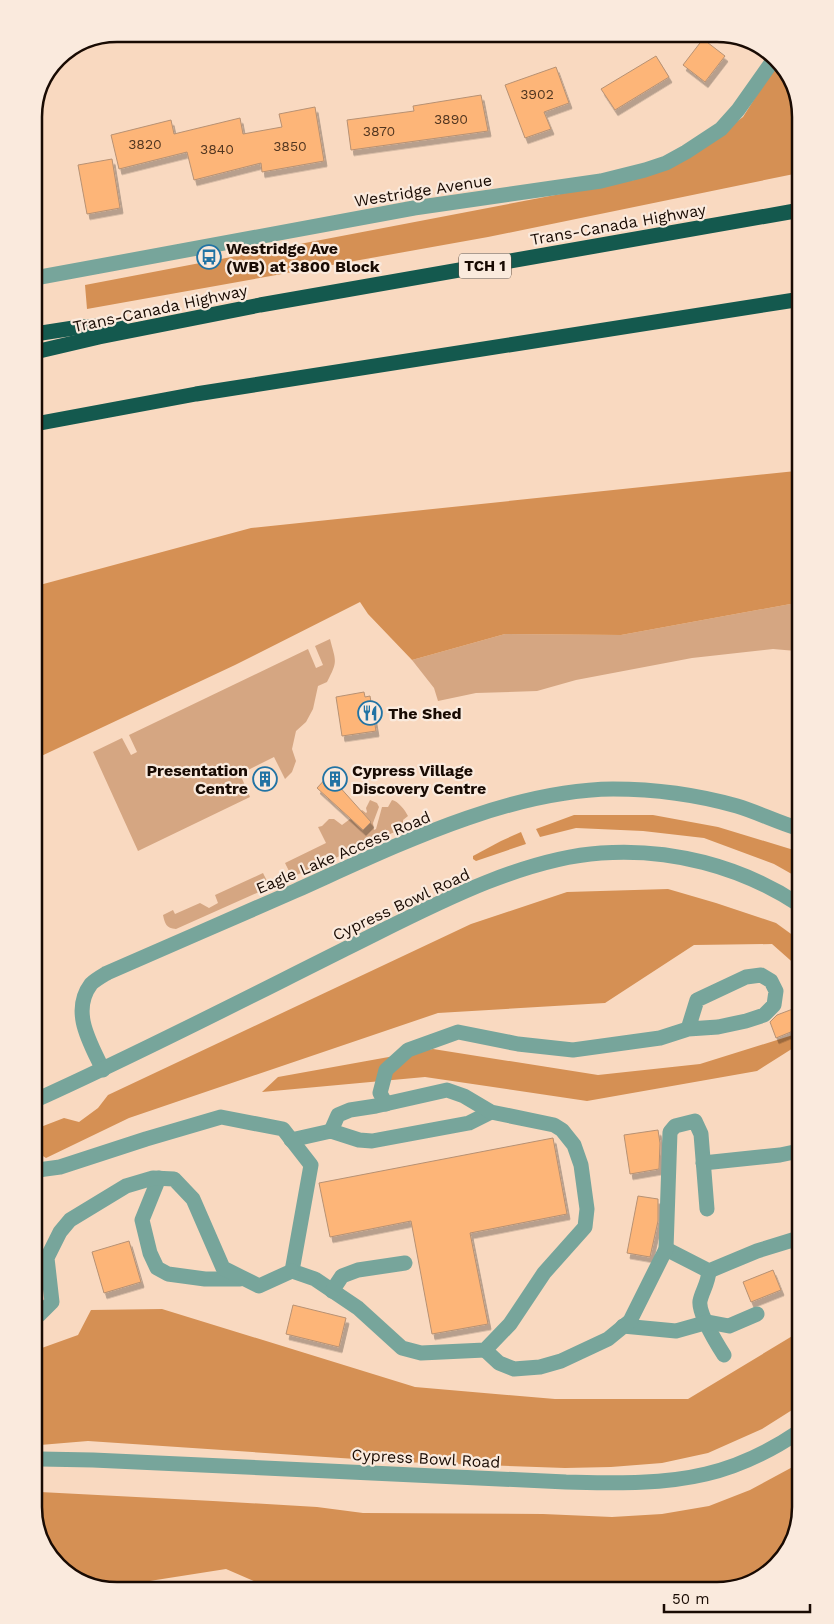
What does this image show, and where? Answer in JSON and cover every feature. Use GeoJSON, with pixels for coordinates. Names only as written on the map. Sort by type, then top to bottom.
{"type":"FeatureCollection","features":[{"type":"Feature","properties":{"kind":"highway","name":"Trans-Canada Highway"},"geometry":{"type":"LineString","coordinates":[[43,350],[176,321],[792,211]]}},
{"type":"Feature","properties":{"kind":"highway"},"geometry":{"type":"LineString","coordinates":[[43,422],[263,383],[792,300]]}},
{"type":"Feature","properties":{"kind":"highway"},"geometry":{"type":"LineString","coordinates":[[43,333],[80,327],[176,321]]}},
{"type":"Feature","properties":{"kind":"street","name":"Westridge Avenue"},"geometry":{"type":"LineString","coordinates":[[43,277],[414,208],[601,181],[645,170],[666,163],[721,129],[738,110],[770,65]]}},
{"type":"Feature","properties":{"kind":"street","name":"Eagle Lake Access Road"},"geometry":{"type":"LineString","coordinates":[[103,1070],[83,1024],[81,1014],[86,992],[92,983],[107,973],[348,867],[421,836],[465,820],[526,801],[561,793],[614,789],[658,792],[707,799],[738,806],[792,826]]}},
{"type":"Feature","properties":{"kind":"street","name":"Cypress Bowl Road"},"geometry":{"type":"LineString","coordinates":[[43,1098],[103,1070],[446,900],[525,869],[563,859],[600,853],[636,852],[672,855],[713,864],[748,877],[792,900]]}},
{"type":"Feature","properties":{"kind":"street"},"geometry":{"type":"LineString","coordinates":[[386,1104],[380,1093],[386,1070],[408,1050],[458,1032],[518,1044],[573,1050],[660,1038],[688,1030],[718,1027],[746,1021],[764,1015],[774,1005],[776,991],[771,981],[761,975],[746,977],[697,1000],[688,1030]]}},
{"type":"Feature","properties":{"kind":"street"},"geometry":{"type":"LineString","coordinates":[[43,1311],[52,1302],[47,1258],[60,1232],[70,1220],[126,1186],[153,1178],[174,1179],[193,1199],[222,1268],[259,1286],[292,1271],[315,1279],[358,1308],[402,1348],[421,1353],[485,1350],[510,1324],[544,1273],[585,1227],[587,1209],[581,1165],[574,1145],[562,1130],[554,1125],[491,1112],[464,1096],[447,1090],[350,1110],[338,1116],[330,1132]]}},
{"type":"Feature","properties":{"kind":"street"},"geometry":{"type":"LineString","coordinates":[[291,1140],[330,1132],[372,1142],[469,1123],[491,1112]]}},
{"type":"Feature","properties":{"kind":"street"},"geometry":{"type":"LineString","coordinates":[[43,1169],[60,1167],[221,1117],[283,1129],[311,1165],[292,1271]]}},
{"type":"Feature","properties":{"kind":"street"},"geometry":{"type":"LineString","coordinates":[[485,1350],[499,1363],[514,1369],[540,1367],[561,1361],[608,1339],[630,1321],[666,1249],[670,1132],[674,1126],[694,1121],[701,1134],[707,1210]]}},
{"type":"Feature","properties":{"kind":"street"},"geometry":{"type":"LineString","coordinates":[[704,1163],[780,1155],[792,1152]]}},
{"type":"Feature","properties":{"kind":"street"},"geometry":{"type":"LineString","coordinates":[[159,1178],[142,1220],[150,1254],[157,1268],[168,1274],[205,1279],[244,1278]]}},
{"type":"Feature","properties":{"kind":"street"},"geometry":{"type":"LineString","coordinates":[[666,1249],[709,1271],[757,1251],[792,1240]]}},
{"type":"Feature","properties":{"kind":"street"},"geometry":{"type":"LineString","coordinates":[[332,1291],[342,1276],[358,1270],[405,1263]]}},
{"type":"Feature","properties":{"kind":"street"},"geometry":{"type":"LineString","coordinates":[[709,1271],[708,1282],[700,1303],[706,1323],[724,1355]]}},
{"type":"Feature","properties":{"kind":"street"},"geometry":{"type":"LineString","coordinates":[[623,1326],[676,1331],[706,1323],[729,1326],[756,1314]]}},
{"type":"Feature","properties":{"kind":"street","name":"Cypress Bowl Road"},"geometry":{"type":"LineString","coordinates":[[43,1459],[620,1484],[664,1481],[707,1474],[745,1461],[792,1436]]}},
{"type":"Feature","properties":{"kind":"shaded area"},"geometry":{"type":"Polygon","coordinates":[[[773,69],[786,89],[790,103],[792,117],[792,174],[488,237],[87,309],[85,285],[634,180],[695,152],[743,117],[773,69]]]}},
{"type":"Feature","properties":{"kind":"shaded area"},"geometry":{"type":"Polygon","coordinates":[[[792,471],[792,604],[621,635],[505,634],[412,660],[368,614],[360,602],[235,665],[43,755],[43,584],[251,528],[792,471]]]}},
{"type":"Feature","properties":{"kind":"shaded area"},"geometry":{"type":"Polygon","coordinates":[[[792,604],[792,651],[773,649],[692,658],[576,680],[537,691],[476,693],[438,701],[434,688],[412,660],[505,634],[621,635],[792,604]]]}},
{"type":"Feature","properties":{"kind":"shaded area"},"geometry":{"type":"Polygon","coordinates":[[[330,639],[335,657],[333,670],[327,682],[318,686],[313,709],[306,722],[296,731],[292,749],[296,761],[292,772],[285,779],[274,757],[240,774],[250,797],[138,851],[93,752],[122,738],[131,755],[137,752],[129,735],[308,649],[316,668],[323,665],[315,646],[330,639]]]}},
{"type":"Feature","properties":{"kind":"shaded area"},"geometry":{"type":"Polygon","coordinates":[[[370,800],[377,803],[379,807],[373,823],[374,830],[376,829],[382,807],[388,807],[392,800],[401,806],[408,816],[403,820],[406,827],[292,877],[285,863],[326,843],[318,827],[322,826],[329,819],[334,819],[342,825],[362,810],[366,813],[370,800]]]}},
{"type":"Feature","properties":{"kind":"shaded area"},"geometry":{"type":"Polygon","coordinates":[[[574,815],[653,815],[718,827],[792,849],[792,874],[774,864],[704,838],[643,831],[576,828],[540,837],[536,829],[574,815]]]}},
{"type":"Feature","properties":{"kind":"shaded area"},"geometry":{"type":"Polygon","coordinates":[[[521,832],[526,844],[476,861],[473,859],[473,856],[521,832]]]}},
{"type":"Feature","properties":{"kind":"shaded area"},"geometry":{"type":"Polygon","coordinates":[[[263,873],[270,887],[176,929],[168,927],[165,923],[163,915],[173,910],[175,914],[200,903],[209,908],[218,903],[215,895],[263,873]]]}},
{"type":"Feature","properties":{"kind":"shaded area"},"geometry":{"type":"Polygon","coordinates":[[[668,889],[716,903],[776,923],[792,935],[792,962],[772,944],[694,945],[605,1003],[438,1013],[129,1118],[46,1158],[43,1156],[43,1126],[64,1118],[79,1122],[98,1108],[108,1095],[471,924],[567,892],[668,889]]]}},
{"type":"Feature","properties":{"kind":"shaded area"},"geometry":{"type":"Polygon","coordinates":[[[792,1035],[792,1049],[757,1071],[587,1101],[425,1077],[262,1092],[278,1077],[433,1049],[598,1075],[700,1064],[792,1035]]]}},
{"type":"Feature","properties":{"kind":"shaded area"},"geometry":{"type":"Polygon","coordinates":[[[162,1309],[415,1387],[555,1399],[688,1399],[792,1336],[792,1410],[762,1429],[708,1453],[662,1463],[611,1467],[565,1468],[401,1462],[88,1441],[43,1445],[43,1348],[78,1335],[91,1310],[162,1309]]]}},
{"type":"Feature","properties":{"kind":"shaded area"},"geometry":{"type":"Polygon","coordinates":[[[792,1467],[792,1507],[786,1535],[779,1548],[766,1563],[745,1576],[717,1582],[254,1581],[226,1569],[149,1581],[103,1580],[93,1578],[64,1560],[48,1535],[43,1507],[43,1492],[317,1507],[363,1513],[543,1514],[612,1517],[662,1514],[709,1506],[750,1490],[792,1467]]]}},
{"type":"Feature","properties":{"kind":"building"},"geometry":{"type":"Polygon","coordinates":[[[700,43],[708,43],[725,56],[705,82],[683,65],[700,43]]]}},
{"type":"Feature","properties":{"kind":"building"},"geometry":{"type":"Polygon","coordinates":[[[656,56],[669,77],[615,110],[601,89],[656,56]]]}},
{"type":"Feature","properties":{"kind":"building"},"geometry":{"type":"Polygon","coordinates":[[[556,67],[569,103],[544,112],[551,129],[525,138],[505,85],[556,67]]]}},
{"type":"Feature","properties":{"kind":"building"},"geometry":{"type":"Polygon","coordinates":[[[481,95],[488,131],[351,150],[347,120],[414,111],[413,106],[481,95]]]}},
{"type":"Feature","properties":{"kind":"building"},"geometry":{"type":"Polygon","coordinates":[[[315,107],[324,161],[262,172],[261,163],[194,180],[187,152],[119,169],[111,135],[171,120],[174,134],[240,118],[243,134],[282,127],[279,114],[315,107]]]}},
{"type":"Feature","properties":{"kind":"building"},"geometry":{"type":"Polygon","coordinates":[[[112,159],[120,208],[87,214],[78,165],[112,159]]]}},
{"type":"Feature","properties":{"kind":"building"},"geometry":{"type":"Polygon","coordinates":[[[364,692],[365,697],[370,696],[376,731],[342,736],[336,697],[364,692]]]}},
{"type":"Feature","properties":{"kind":"building"},"geometry":{"type":"Polygon","coordinates":[[[329,775],[371,822],[363,830],[317,788],[329,775]]]}},
{"type":"Feature","properties":{"kind":"building"},"geometry":{"type":"Polygon","coordinates":[[[792,1009],[792,1031],[776,1038],[770,1022],[777,1015],[792,1009]]]}},
{"type":"Feature","properties":{"kind":"building"},"geometry":{"type":"Polygon","coordinates":[[[658,1130],[660,1143],[659,1169],[630,1174],[624,1135],[658,1130]]]}},
{"type":"Feature","properties":{"kind":"building"},"geometry":{"type":"Polygon","coordinates":[[[553,1138],[567,1214],[470,1233],[488,1324],[432,1334],[411,1221],[330,1237],[319,1183],[553,1138]]]}},
{"type":"Feature","properties":{"kind":"building"},"geometry":{"type":"Polygon","coordinates":[[[638,1196],[658,1199],[658,1221],[650,1257],[627,1253],[638,1196]]]}},
{"type":"Feature","properties":{"kind":"building"},"geometry":{"type":"Polygon","coordinates":[[[129,1241],[141,1282],[104,1293],[92,1252],[129,1241]]]}},
{"type":"Feature","properties":{"kind":"building"},"geometry":{"type":"Polygon","coordinates":[[[773,1270],[781,1290],[751,1302],[743,1282],[773,1270]]]}},
{"type":"Feature","properties":{"kind":"building"},"geometry":{"type":"Polygon","coordinates":[[[293,1305],[346,1318],[339,1347],[286,1334],[293,1305]]]}},
{"type":"Feature","properties":{"kind":"place","name":"Westridge Ave (WB) at 3800 Block"},"geometry":{"type":"Point","coordinates":[209,257]}},
{"type":"Feature","properties":{"kind":"place","name":"The Shed"},"geometry":{"type":"Point","coordinates":[370,713]}},
{"type":"Feature","properties":{"kind":"place","name":"Presentation Centre"},"geometry":{"type":"Point","coordinates":[265,779]}},
{"type":"Feature","properties":{"kind":"place","name":"Cypress Village Discovery Centre"},"geometry":{"type":"Point","coordinates":[335,779]}}]}
